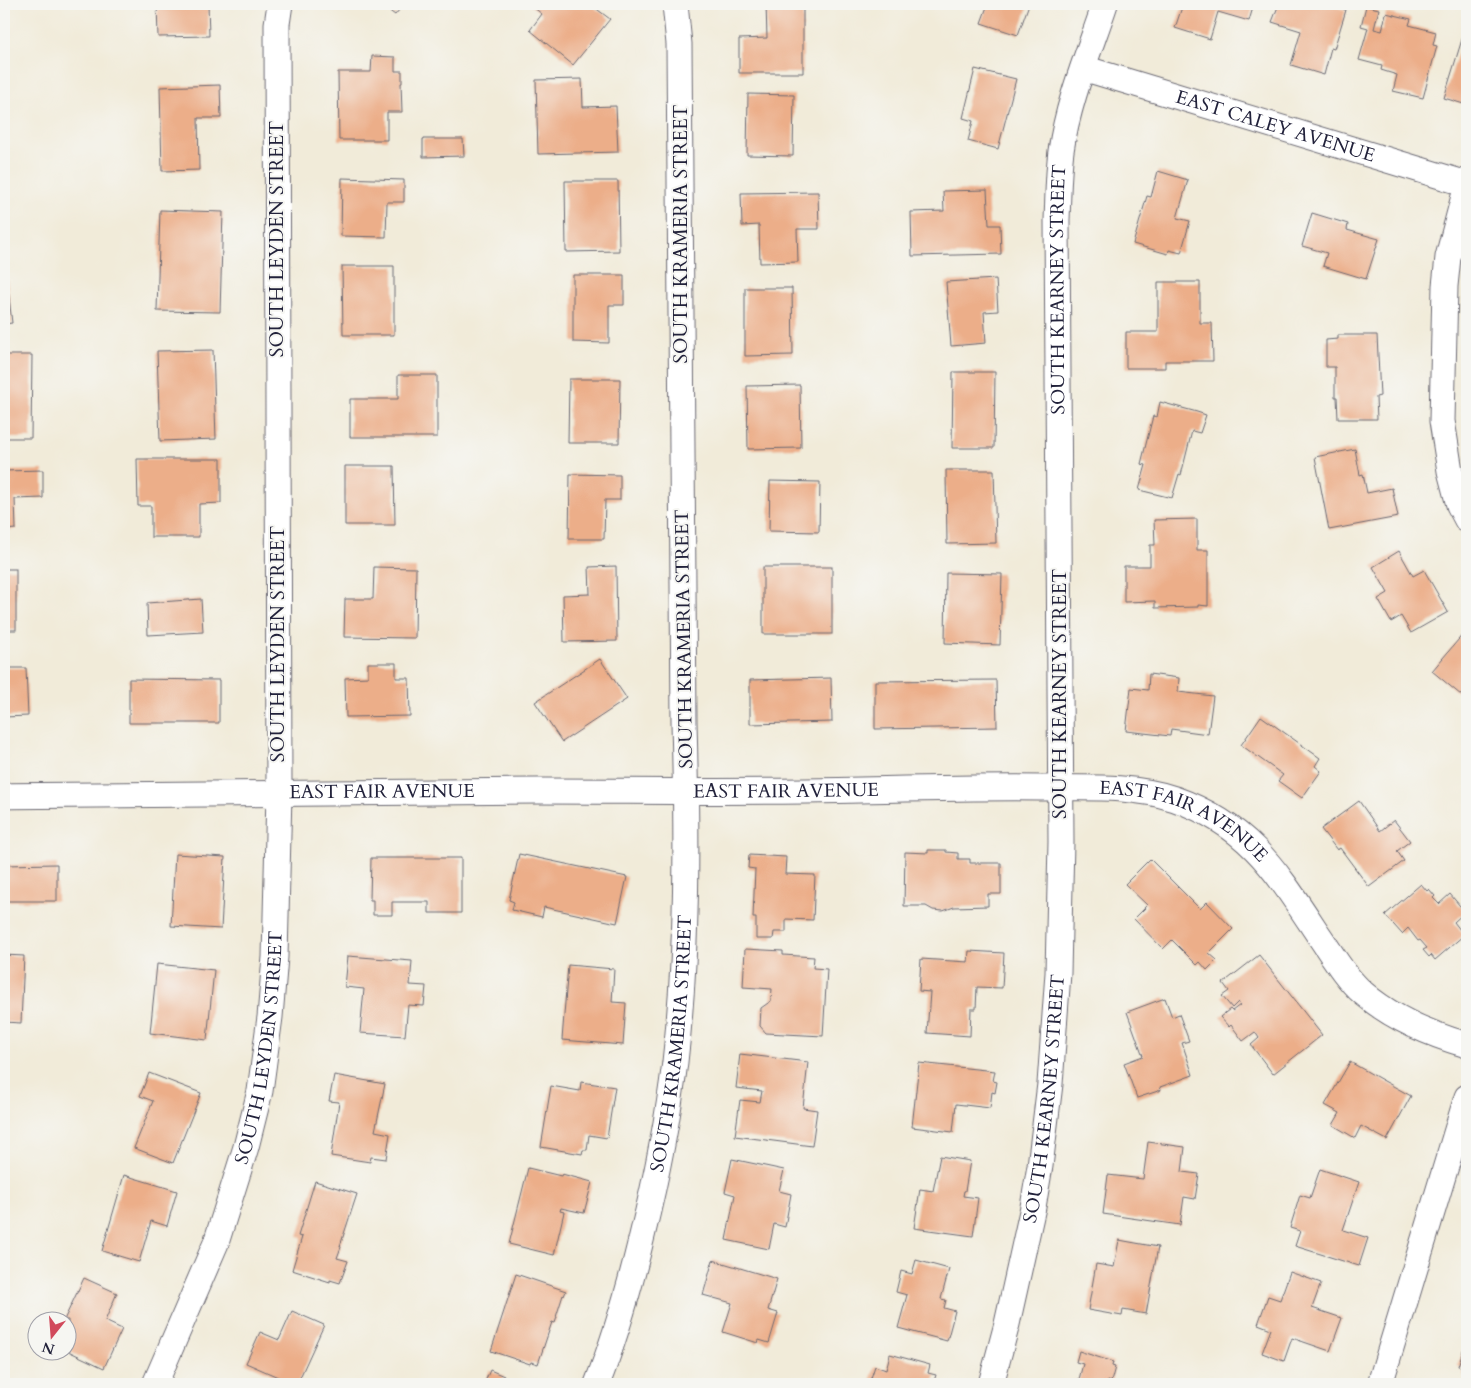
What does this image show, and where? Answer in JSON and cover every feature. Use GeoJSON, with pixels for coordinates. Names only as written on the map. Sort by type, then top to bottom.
{"type":"FeatureCollection","features":[{"type":"Feature","properties":{"kind":"street","name":"SOUTH LEYDEN STREET"},"geometry":{"type":"LineString","coordinates":[[155,1384],[216,1243],[246,1147],[260,1092],[270,1017],[275,957],[279,793],[277,24],[280,4]]}},
{"type":"Feature","properties":{"kind":"street","name":"SOUTH KRAMERIA STREET"},"geometry":{"type":"LineString","coordinates":[[598,1384],[629,1286],[654,1187],[675,1062],[681,991],[686,792],[679,44],[675,4]]}},
{"type":"Feature","properties":{"kind":"street","name":"SOUTH KEARNEY STREET"},"geometry":{"type":"LineString","coordinates":[[990,1384],[1009,1314],[1033,1207],[1050,1084],[1058,973],[1060,788],[1058,176],[1066,125],[1105,4]]}},
{"type":"Feature","properties":{"kind":"street","name":"EAST CALEY AVENUE"},"geometry":{"type":"LineString","coordinates":[[1083,68],[1467,184]]}},
{"type":"Feature","properties":{"kind":"street"},"geometry":{"type":"LineString","coordinates":[[1467,184],[1448,257],[1445,286],[1442,421],[1450,471],[1460,505],[1467,520]]}},
{"type":"Feature","properties":{"kind":"street","name":"EAST FAIR AVENUE"},"geometry":{"type":"LineString","coordinates":[[4,796],[1060,788],[1141,791],[1171,798],[1200,809],[1242,836],[1268,862],[1340,966],[1360,990],[1382,1008],[1404,1021],[1435,1035],[1467,1045]]}},
{"type":"Feature","properties":{"kind":"street"},"geometry":{"type":"LineString","coordinates":[[1380,1384],[1467,1097]]}},
{"type":"Feature","properties":{"kind":"building"},"geometry":{"type":"Polygon","coordinates":[[[157,4],[208,4],[209,36],[158,37],[157,4]]]}},
{"type":"Feature","properties":{"kind":"building"},"geometry":{"type":"Polygon","coordinates":[[[380,4],[404,4],[395,15],[380,4]]]}},
{"type":"Feature","properties":{"kind":"building"},"geometry":{"type":"Polygon","coordinates":[[[529,4],[590,4],[610,19],[573,65],[530,30],[542,14],[529,4]]]}},
{"type":"Feature","properties":{"kind":"building"},"geometry":{"type":"Polygon","coordinates":[[[766,4],[803,4],[803,73],[739,73],[739,39],[767,38],[766,4]]]}},
{"type":"Feature","properties":{"kind":"building"},"geometry":{"type":"Polygon","coordinates":[[[988,4],[1029,4],[1018,35],[981,23],[988,4]]]}},
{"type":"Feature","properties":{"kind":"building"},"geometry":{"type":"Polygon","coordinates":[[[1183,4],[1254,4],[1249,21],[1218,12],[1210,39],[1175,28],[1183,4]]]}},
{"type":"Feature","properties":{"kind":"building"},"geometry":{"type":"Polygon","coordinates":[[[1279,4],[1326,4],[1346,10],[1334,49],[1331,48],[1324,75],[1291,65],[1301,31],[1272,22],[1279,4]]]}},
{"type":"Feature","properties":{"kind":"building"},"geometry":{"type":"Polygon","coordinates":[[[1366,6],[1379,9],[1374,29],[1382,31],[1386,13],[1411,19],[1409,25],[1436,32],[1433,45],[1437,46],[1423,98],[1393,91],[1397,75],[1381,70],[1382,66],[1359,60],[1368,28],[1361,26],[1366,6]]]}},
{"type":"Feature","properties":{"kind":"building"},"geometry":{"type":"Polygon","coordinates":[[[1463,36],[1467,37],[1467,105],[1444,98],[1463,36]]]}},
{"type":"Feature","properties":{"kind":"building"},"geometry":{"type":"Polygon","coordinates":[[[372,56],[395,57],[395,71],[402,71],[402,112],[387,112],[387,140],[339,140],[338,72],[371,72],[372,56]]]}},
{"type":"Feature","properties":{"kind":"building"},"geometry":{"type":"Polygon","coordinates":[[[975,69],[1016,79],[998,149],[968,141],[973,121],[963,118],[975,69]]]}},
{"type":"Feature","properties":{"kind":"building"},"geometry":{"type":"Polygon","coordinates":[[[582,79],[583,107],[616,106],[618,152],[538,154],[536,80],[582,79]]]}},
{"type":"Feature","properties":{"kind":"building"},"geometry":{"type":"Polygon","coordinates":[[[220,85],[221,118],[198,118],[199,170],[162,171],[160,87],[220,85]]]}},
{"type":"Feature","properties":{"kind":"building"},"geometry":{"type":"Polygon","coordinates":[[[748,94],[794,95],[793,156],[747,155],[748,94]]]}},
{"type":"Feature","properties":{"kind":"building"},"geometry":{"type":"Polygon","coordinates":[[[423,139],[463,139],[464,156],[423,157],[423,139]]]}},
{"type":"Feature","properties":{"kind":"building"},"geometry":{"type":"Polygon","coordinates":[[[1158,171],[1188,180],[1177,218],[1190,221],[1181,253],[1169,250],[1168,254],[1133,244],[1147,196],[1151,197],[1158,171]]]}},
{"type":"Feature","properties":{"kind":"building"},"geometry":{"type":"Polygon","coordinates":[[[342,178],[404,180],[404,202],[387,202],[386,237],[341,236],[342,178]]]}},
{"type":"Feature","properties":{"kind":"building"},"geometry":{"type":"Polygon","coordinates":[[[565,181],[618,181],[619,251],[566,252],[565,181]]]}},
{"type":"Feature","properties":{"kind":"building"},"geometry":{"type":"Polygon","coordinates":[[[987,190],[989,225],[1000,225],[1001,254],[912,256],[911,212],[944,211],[943,191],[987,190]]]}},
{"type":"Feature","properties":{"kind":"building"},"geometry":{"type":"Polygon","coordinates":[[[818,192],[819,229],[797,229],[798,262],[760,263],[759,225],[742,226],[741,193],[818,192]]]}},
{"type":"Feature","properties":{"kind":"building"},"geometry":{"type":"Polygon","coordinates":[[[160,210],[223,212],[220,312],[157,311],[160,210]]]}},
{"type":"Feature","properties":{"kind":"building"},"geometry":{"type":"Polygon","coordinates":[[[1312,213],[1348,224],[1347,230],[1379,239],[1366,279],[1323,266],[1327,253],[1302,246],[1312,213]]]}},
{"type":"Feature","properties":{"kind":"building"},"geometry":{"type":"Polygon","coordinates":[[[4,263],[12,323],[4,324],[4,263]]]}},
{"type":"Feature","properties":{"kind":"building"},"geometry":{"type":"Polygon","coordinates":[[[342,266],[394,266],[394,335],[343,335],[342,266]]]}},
{"type":"Feature","properties":{"kind":"building"},"geometry":{"type":"Polygon","coordinates":[[[573,275],[624,275],[624,305],[609,305],[609,343],[573,342],[573,275]]]}},
{"type":"Feature","properties":{"kind":"building"},"geometry":{"type":"Polygon","coordinates":[[[996,279],[998,311],[984,312],[986,343],[951,346],[946,282],[996,279]]]}},
{"type":"Feature","properties":{"kind":"building"},"geometry":{"type":"Polygon","coordinates":[[[1158,282],[1200,282],[1200,323],[1212,323],[1213,361],[1165,361],[1165,368],[1126,368],[1126,332],[1158,332],[1158,282]]]}},
{"type":"Feature","properties":{"kind":"building"},"geometry":{"type":"Polygon","coordinates":[[[745,288],[792,288],[793,355],[745,356],[745,288]]]}},
{"type":"Feature","properties":{"kind":"building"},"geometry":{"type":"Polygon","coordinates":[[[1338,335],[1377,335],[1380,396],[1376,397],[1377,419],[1338,419],[1337,397],[1335,397],[1335,367],[1326,367],[1326,340],[1338,339],[1338,335]]]}},
{"type":"Feature","properties":{"kind":"building"},"geometry":{"type":"Polygon","coordinates":[[[213,350],[216,439],[160,441],[157,351],[213,350]]]}},
{"type":"Feature","properties":{"kind":"building"},"geometry":{"type":"Polygon","coordinates":[[[4,355],[32,355],[31,438],[4,438],[4,355]]]}},
{"type":"Feature","properties":{"kind":"building"},"geometry":{"type":"Polygon","coordinates":[[[953,372],[995,372],[994,448],[952,448],[953,372]]]}},
{"type":"Feature","properties":{"kind":"building"},"geometry":{"type":"Polygon","coordinates":[[[398,375],[437,375],[437,437],[350,437],[350,399],[398,399],[398,375]]]}},
{"type":"Feature","properties":{"kind":"building"},"geometry":{"type":"Polygon","coordinates":[[[569,379],[620,379],[619,443],[568,443],[569,379]]]}},
{"type":"Feature","properties":{"kind":"building"},"geometry":{"type":"Polygon","coordinates":[[[800,385],[801,448],[748,449],[747,386],[800,385]]]}},
{"type":"Feature","properties":{"kind":"building"},"geometry":{"type":"Polygon","coordinates":[[[1160,402],[1206,415],[1200,433],[1192,431],[1181,475],[1179,474],[1172,498],[1139,490],[1146,465],[1141,464],[1153,416],[1157,417],[1160,402]]]}},
{"type":"Feature","properties":{"kind":"building"},"geometry":{"type":"Polygon","coordinates":[[[1355,449],[1360,475],[1363,474],[1367,493],[1392,488],[1398,517],[1329,530],[1315,457],[1355,449]]]}},
{"type":"Feature","properties":{"kind":"building"},"geometry":{"type":"Polygon","coordinates":[[[137,459],[221,459],[221,503],[199,504],[199,537],[151,537],[151,506],[138,506],[137,459]]]}},
{"type":"Feature","properties":{"kind":"building"},"geometry":{"type":"Polygon","coordinates":[[[345,466],[394,466],[395,525],[345,525],[345,466]]]}},
{"type":"Feature","properties":{"kind":"building"},"geometry":{"type":"Polygon","coordinates":[[[43,470],[43,498],[15,499],[16,529],[4,530],[4,471],[43,470]]]}},
{"type":"Feature","properties":{"kind":"building"},"geometry":{"type":"Polygon","coordinates":[[[946,470],[994,470],[996,543],[947,544],[946,470]]]}},
{"type":"Feature","properties":{"kind":"building"},"geometry":{"type":"Polygon","coordinates":[[[570,474],[620,475],[620,500],[605,500],[604,539],[569,539],[570,474]]]}},
{"type":"Feature","properties":{"kind":"building"},"geometry":{"type":"Polygon","coordinates":[[[770,481],[820,482],[819,532],[769,531],[770,481]]]}},
{"type":"Feature","properties":{"kind":"building"},"geometry":{"type":"Polygon","coordinates":[[[1197,519],[1197,550],[1208,550],[1208,606],[1155,608],[1155,601],[1124,602],[1124,566],[1150,566],[1150,545],[1155,545],[1154,520],[1197,519]]]}},
{"type":"Feature","properties":{"kind":"building"},"geometry":{"type":"Polygon","coordinates":[[[1399,551],[1413,576],[1424,570],[1448,612],[1411,633],[1401,616],[1391,622],[1378,599],[1388,593],[1373,567],[1399,551]]]}},
{"type":"Feature","properties":{"kind":"building"},"geometry":{"type":"Polygon","coordinates":[[[616,566],[617,641],[564,642],[563,595],[590,594],[589,567],[616,566]]]}},
{"type":"Feature","properties":{"kind":"building"},"geometry":{"type":"Polygon","coordinates":[[[374,567],[416,568],[415,638],[344,637],[345,599],[373,599],[374,567]]]}},
{"type":"Feature","properties":{"kind":"building"},"geometry":{"type":"Polygon","coordinates":[[[763,567],[832,567],[832,634],[763,634],[763,567]]]}},
{"type":"Feature","properties":{"kind":"building"},"geometry":{"type":"Polygon","coordinates":[[[4,569],[16,569],[16,630],[4,630],[4,569]]]}},
{"type":"Feature","properties":{"kind":"building"},"geometry":{"type":"Polygon","coordinates":[[[946,573],[1002,574],[1000,645],[945,643],[946,573]]]}},
{"type":"Feature","properties":{"kind":"building"},"geometry":{"type":"Polygon","coordinates":[[[201,599],[203,632],[148,635],[147,603],[201,599]]]}},
{"type":"Feature","properties":{"kind":"building"},"geometry":{"type":"Polygon","coordinates":[[[1464,633],[1467,635],[1467,700],[1432,671],[1464,633]]]}},
{"type":"Feature","properties":{"kind":"building"},"geometry":{"type":"Polygon","coordinates":[[[600,659],[627,699],[562,742],[535,702],[600,659]]]}},
{"type":"Feature","properties":{"kind":"building"},"geometry":{"type":"Polygon","coordinates":[[[368,663],[396,663],[396,678],[409,678],[410,716],[346,717],[345,678],[368,677],[368,663]]]}},
{"type":"Feature","properties":{"kind":"building"},"geometry":{"type":"Polygon","coordinates":[[[4,668],[26,668],[28,716],[4,717],[4,668]]]}},
{"type":"Feature","properties":{"kind":"building"},"geometry":{"type":"Polygon","coordinates":[[[1149,674],[1179,678],[1178,692],[1213,696],[1208,734],[1171,729],[1170,736],[1126,731],[1131,688],[1148,690],[1149,674]]]}},
{"type":"Feature","properties":{"kind":"building"},"geometry":{"type":"Polygon","coordinates":[[[831,678],[832,722],[750,724],[750,680],[831,678]]]}},
{"type":"Feature","properties":{"kind":"building"},"geometry":{"type":"Polygon","coordinates":[[[129,679],[219,680],[219,723],[129,723],[129,679]]]}},
{"type":"Feature","properties":{"kind":"building"},"geometry":{"type":"Polygon","coordinates":[[[996,680],[997,727],[875,729],[875,681],[996,680]]]}},
{"type":"Feature","properties":{"kind":"building"},"geometry":{"type":"Polygon","coordinates":[[[1261,716],[1320,758],[1315,766],[1321,771],[1302,798],[1278,781],[1283,775],[1241,745],[1261,716]]]}},
{"type":"Feature","properties":{"kind":"building"},"geometry":{"type":"Polygon","coordinates":[[[1359,801],[1380,831],[1394,820],[1410,841],[1397,851],[1404,861],[1369,887],[1340,848],[1337,850],[1321,829],[1359,801]]]}},
{"type":"Feature","properties":{"kind":"building"},"geometry":{"type":"Polygon","coordinates":[[[928,850],[946,850],[946,852],[958,853],[958,859],[970,859],[970,863],[1001,863],[1001,894],[988,894],[988,906],[954,907],[943,911],[933,910],[926,906],[904,906],[905,852],[928,853],[928,850]]]}},
{"type":"Feature","properties":{"kind":"building"},"geometry":{"type":"Polygon","coordinates":[[[175,854],[225,857],[221,929],[171,926],[175,854]]]}},
{"type":"Feature","properties":{"kind":"building"},"geometry":{"type":"Polygon","coordinates":[[[519,854],[627,877],[617,923],[544,907],[542,917],[512,910],[514,902],[509,900],[519,854]]]}},
{"type":"Feature","properties":{"kind":"building"},"geometry":{"type":"Polygon","coordinates":[[[749,855],[786,857],[785,874],[815,875],[813,920],[786,919],[786,932],[774,932],[773,939],[756,939],[756,918],[753,918],[755,869],[748,868],[749,855]]]}},
{"type":"Feature","properties":{"kind":"building"},"geometry":{"type":"Polygon","coordinates":[[[371,858],[461,858],[461,913],[429,913],[429,902],[392,902],[392,915],[373,915],[373,900],[370,900],[371,858]]]}},
{"type":"Feature","properties":{"kind":"building"},"geometry":{"type":"Polygon","coordinates":[[[1150,859],[1200,909],[1207,902],[1233,929],[1209,953],[1217,960],[1207,970],[1200,962],[1197,965],[1172,940],[1163,949],[1134,919],[1147,905],[1125,884],[1150,859]]]}},
{"type":"Feature","properties":{"kind":"building"},"geometry":{"type":"Polygon","coordinates":[[[57,864],[57,901],[4,901],[4,865],[57,864]]]}},
{"type":"Feature","properties":{"kind":"building"},"geometry":{"type":"Polygon","coordinates":[[[1421,884],[1427,891],[1429,889],[1435,896],[1433,898],[1439,904],[1450,894],[1465,912],[1454,922],[1464,935],[1435,960],[1431,955],[1429,957],[1423,950],[1427,948],[1420,940],[1418,941],[1408,928],[1402,934],[1385,915],[1421,884]]]}},
{"type":"Feature","properties":{"kind":"building"},"geometry":{"type":"Polygon","coordinates":[[[745,949],[783,951],[783,955],[814,957],[813,968],[827,969],[823,1036],[766,1033],[760,1026],[761,1008],[771,1001],[772,989],[743,987],[745,949]]]}},
{"type":"Feature","properties":{"kind":"building"},"geometry":{"type":"Polygon","coordinates":[[[969,951],[1004,953],[1002,988],[977,987],[976,1009],[971,1009],[970,1036],[927,1033],[930,992],[919,991],[921,959],[968,962],[969,951]]]}},
{"type":"Feature","properties":{"kind":"building"},"geometry":{"type":"Polygon","coordinates":[[[4,955],[24,956],[21,1023],[4,1022],[4,955]]]}},
{"type":"Feature","properties":{"kind":"building"},"geometry":{"type":"Polygon","coordinates":[[[1259,955],[1322,1035],[1273,1074],[1251,1045],[1259,1038],[1255,1032],[1243,1041],[1231,1025],[1229,1027],[1220,1017],[1230,1009],[1232,1011],[1240,1005],[1238,1002],[1232,1008],[1222,996],[1229,991],[1223,983],[1259,955]]]}},
{"type":"Feature","properties":{"kind":"building"},"geometry":{"type":"Polygon","coordinates":[[[348,956],[412,961],[410,985],[426,986],[424,1006],[408,1005],[405,1036],[360,1033],[364,989],[345,987],[348,956]]]}},
{"type":"Feature","properties":{"kind":"building"},"geometry":{"type":"Polygon","coordinates":[[[157,964],[214,970],[207,1040],[150,1033],[157,964]]]}},
{"type":"Feature","properties":{"kind":"building"},"geometry":{"type":"Polygon","coordinates":[[[568,965],[614,969],[612,1002],[626,1003],[623,1045],[562,1040],[568,965]]]}},
{"type":"Feature","properties":{"kind":"building"},"geometry":{"type":"Polygon","coordinates":[[[1165,998],[1172,1017],[1179,1014],[1189,1041],[1182,1043],[1193,1075],[1160,1087],[1161,1090],[1137,1098],[1124,1063],[1143,1056],[1127,1012],[1165,998]]]}},
{"type":"Feature","properties":{"kind":"building"},"geometry":{"type":"Polygon","coordinates":[[[740,1054],[808,1062],[803,1108],[817,1110],[812,1146],[735,1136],[740,1100],[760,1102],[762,1091],[736,1088],[740,1054]]]}},
{"type":"Feature","properties":{"kind":"building"},"geometry":{"type":"Polygon","coordinates":[[[1350,1062],[1411,1096],[1387,1140],[1361,1126],[1355,1138],[1333,1125],[1340,1113],[1325,1105],[1350,1062]]]}},
{"type":"Feature","properties":{"kind":"building"},"geometry":{"type":"Polygon","coordinates":[[[919,1063],[995,1071],[993,1081],[997,1082],[995,1093],[992,1092],[990,1108],[956,1104],[953,1132],[912,1127],[919,1063]]]}},
{"type":"Feature","properties":{"kind":"building"},"geometry":{"type":"Polygon","coordinates":[[[149,1073],[201,1093],[173,1163],[134,1148],[153,1101],[140,1096],[149,1073]]]}},
{"type":"Feature","properties":{"kind":"building"},"geometry":{"type":"Polygon","coordinates":[[[334,1075],[385,1084],[375,1131],[390,1134],[386,1159],[371,1157],[370,1162],[331,1156],[339,1102],[329,1101],[334,1075]]]}},
{"type":"Feature","properties":{"kind":"building"},"geometry":{"type":"Polygon","coordinates":[[[581,1082],[615,1087],[607,1138],[589,1135],[587,1150],[583,1150],[582,1154],[541,1147],[551,1086],[580,1091],[581,1082]]]}},
{"type":"Feature","properties":{"kind":"building"},"geometry":{"type":"Polygon","coordinates":[[[1148,1142],[1185,1147],[1182,1172],[1199,1174],[1195,1199],[1184,1197],[1180,1225],[1103,1214],[1108,1175],[1143,1179],[1148,1142]]]}},
{"type":"Feature","properties":{"kind":"building"},"geometry":{"type":"Polygon","coordinates":[[[940,1156],[970,1161],[963,1196],[978,1198],[973,1236],[914,1228],[920,1189],[933,1191],[940,1156]]]}},
{"type":"Feature","properties":{"kind":"building"},"geometry":{"type":"Polygon","coordinates":[[[732,1159],[784,1170],[779,1191],[791,1194],[785,1227],[774,1224],[769,1249],[726,1240],[735,1195],[725,1192],[732,1159]]]}},
{"type":"Feature","properties":{"kind":"building"},"geometry":{"type":"Polygon","coordinates":[[[528,1168],[592,1182],[584,1213],[561,1208],[560,1211],[564,1212],[554,1255],[509,1244],[528,1168]]]}},
{"type":"Feature","properties":{"kind":"building"},"geometry":{"type":"Polygon","coordinates":[[[1320,1169],[1359,1182],[1343,1230],[1368,1238],[1359,1266],[1295,1246],[1300,1231],[1290,1228],[1300,1195],[1310,1198],[1320,1169]]]}},
{"type":"Feature","properties":{"kind":"building"},"geometry":{"type":"Polygon","coordinates":[[[124,1175],[177,1191],[167,1226],[151,1221],[139,1262],[102,1251],[124,1175]]]}},
{"type":"Feature","properties":{"kind":"building"},"geometry":{"type":"Polygon","coordinates":[[[315,1181],[357,1194],[337,1258],[348,1261],[340,1283],[330,1280],[330,1282],[292,1270],[302,1237],[298,1236],[315,1181]]]}},
{"type":"Feature","properties":{"kind":"building"},"geometry":{"type":"Polygon","coordinates":[[[1119,1240],[1158,1247],[1146,1314],[1123,1310],[1122,1316],[1088,1310],[1096,1264],[1114,1267],[1119,1240]]]}},
{"type":"Feature","properties":{"kind":"building"},"geometry":{"type":"Polygon","coordinates":[[[713,1260],[777,1279],[768,1310],[778,1313],[769,1343],[759,1340],[758,1343],[723,1332],[732,1303],[703,1295],[713,1260]]]}},
{"type":"Feature","properties":{"kind":"building"},"geometry":{"type":"Polygon","coordinates":[[[916,1260],[949,1269],[941,1299],[946,1300],[944,1308],[955,1311],[947,1341],[898,1328],[907,1295],[896,1292],[901,1271],[912,1274],[916,1260]]]}},
{"type":"Feature","properties":{"kind":"building"},"geometry":{"type":"Polygon","coordinates":[[[1290,1272],[1321,1283],[1312,1308],[1342,1318],[1330,1351],[1292,1338],[1284,1361],[1262,1353],[1271,1329],[1258,1324],[1268,1296],[1280,1300],[1290,1272]]]}},
{"type":"Feature","properties":{"kind":"building"},"geometry":{"type":"Polygon","coordinates":[[[516,1274],[566,1291],[563,1295],[555,1323],[552,1322],[538,1364],[531,1362],[530,1364],[491,1351],[516,1274]]]}},
{"type":"Feature","properties":{"kind":"building"},"geometry":{"type":"Polygon","coordinates":[[[84,1278],[117,1293],[105,1321],[122,1329],[104,1368],[78,1356],[78,1310],[69,1310],[84,1278]]]}},
{"type":"Feature","properties":{"kind":"building"},"geometry":{"type":"Polygon","coordinates":[[[292,1311],[324,1325],[297,1384],[246,1363],[260,1332],[279,1340],[292,1311]]]}},
{"type":"Feature","properties":{"kind":"building"},"geometry":{"type":"Polygon","coordinates":[[[1467,1338],[1467,1376],[1463,1375],[1465,1369],[1458,1366],[1467,1338]]]}},
{"type":"Feature","properties":{"kind":"building"},"geometry":{"type":"Polygon","coordinates":[[[1079,1351],[1113,1362],[1112,1366],[1115,1367],[1111,1382],[1108,1381],[1107,1384],[1078,1383],[1083,1364],[1076,1362],[1079,1351]]]}},
{"type":"Feature","properties":{"kind":"building"},"geometry":{"type":"Polygon","coordinates":[[[890,1354],[930,1365],[928,1373],[936,1375],[933,1384],[869,1384],[875,1366],[886,1370],[890,1354]]]}},
{"type":"Feature","properties":{"kind":"building"},"geometry":{"type":"Polygon","coordinates":[[[490,1370],[504,1376],[500,1384],[484,1384],[490,1370]]]}}]}
